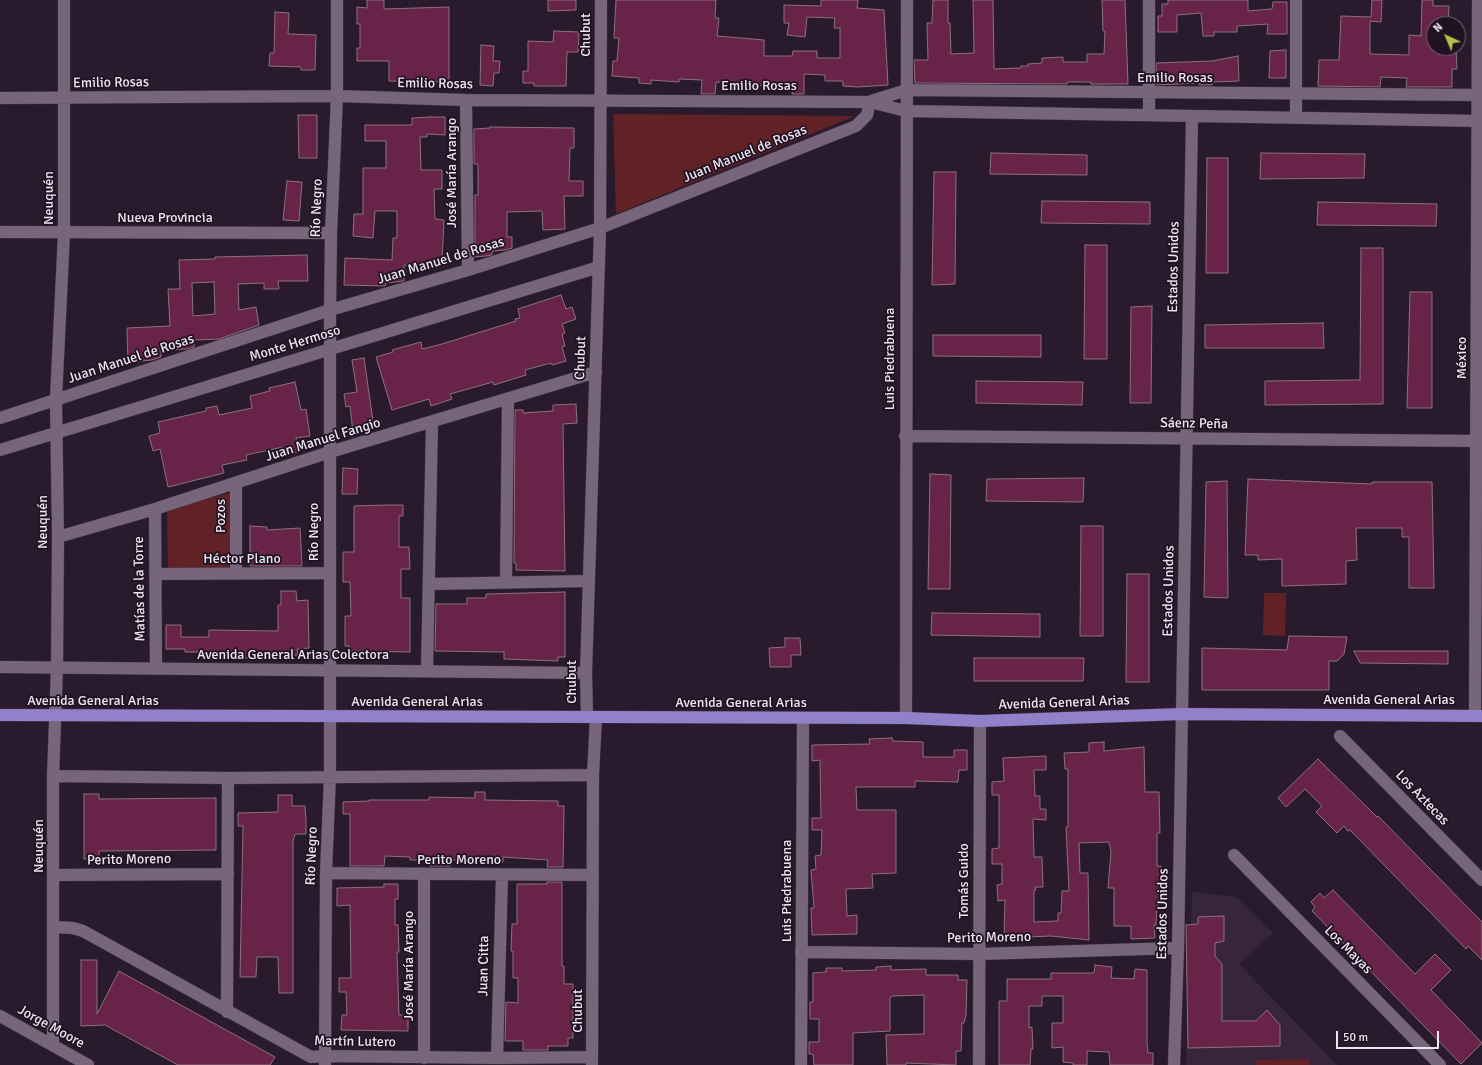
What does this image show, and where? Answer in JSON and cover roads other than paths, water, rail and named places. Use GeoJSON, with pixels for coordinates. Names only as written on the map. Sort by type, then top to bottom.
{"type":"FeatureCollection","features":[{"type":"Feature","properties":{"kind":"main road","name":"Avenida General Arias"},"geometry":{"type":"LineString","coordinates":[[0,715],[906,718],[980,721],[1182,714],[1478,716]]}},
{"type":"Feature","properties":{"kind":"street","name":"Neuquén"},"geometry":{"type":"LineString","coordinates":[[53,1045],[53,776],[56,715],[58,537],[58,432],[56,399],[64,233],[64,0]]}},
{"type":"Feature","properties":{"kind":"street","name":"Río Negro"},"geometry":{"type":"LineString","coordinates":[[325,1060],[326,873],[330,776],[328,669],[330,310],[331,233],[337,96],[337,0]]}},
{"type":"Feature","properties":{"kind":"street","name":"Chubut"},"geometry":{"type":"LineString","coordinates":[[592,1061],[593,775],[591,717],[586,672],[600,228],[601,0]]}},
{"type":"Feature","properties":{"kind":"street","name":"Luis Piedrabuena"},"geometry":{"type":"LineString","coordinates":[[906,718],[905,436],[907,0]]}},
{"type":"Feature","properties":{"kind":"street"},"geometry":{"type":"LineString","coordinates":[[1149,0],[1149,115]]}},
{"type":"Feature","properties":{"kind":"street"},"geometry":{"type":"LineString","coordinates":[[1296,0],[1296,118]]}},
{"type":"Feature","properties":{"kind":"street","name":"México"},"geometry":{"type":"LineString","coordinates":[[1478,0],[1480,96],[1478,716]]}},
{"type":"Feature","properties":{"kind":"street","name":"Emilio Rosas"},"geometry":{"type":"LineString","coordinates":[[870,102],[907,90],[1480,96]]}},
{"type":"Feature","properties":{"kind":"street","name":"Emilio Rosas"},"geometry":{"type":"LineString","coordinates":[[0,98],[64,99],[337,96],[466,100],[870,102],[906,111],[1480,122]]}},
{"type":"Feature","properties":{"kind":"street","name":"José María Arango"},"geometry":{"type":"LineString","coordinates":[[466,100],[468,270]]}},
{"type":"Feature","properties":{"kind":"street","name":"Juan Manuel de Rosas"},"geometry":{"type":"LineString","coordinates":[[0,418],[330,310],[468,270],[600,228],[856,126],[867,115],[870,102]]}},
{"type":"Feature","properties":{"kind":"street","name":"Estados Unidos"},"geometry":{"type":"LineString","coordinates":[[1174,1065],[1178,948],[1192,116]]}},
{"type":"Feature","properties":{"kind":"street","name":"Nueva Provincia"},"geometry":{"type":"LineString","coordinates":[[0,232],[331,233]]}},
{"type":"Feature","properties":{"kind":"street","name":"Monte Hermoso"},"geometry":{"type":"LineString","coordinates":[[0,450],[599,267]]}},
{"type":"Feature","properties":{"kind":"street","name":"Juan Manuel Fangio"},"geometry":{"type":"LineString","coordinates":[[58,537],[155,509],[330,452],[432,423],[596,372]]}},
{"type":"Feature","properties":{"kind":"street"},"geometry":{"type":"LineString","coordinates":[[506,582],[508,399]]}},
{"type":"Feature","properties":{"kind":"street"},"geometry":{"type":"LineString","coordinates":[[427,671],[432,423]]}},
{"type":"Feature","properties":{"kind":"street","name":"Sáenz Peña"},"geometry":{"type":"LineString","coordinates":[[905,436],[1479,441]]}},
{"type":"Feature","properties":{"kind":"street","name":"Pozos"},"geometry":{"type":"LineString","coordinates":[[236,483],[236,574]]}},
{"type":"Feature","properties":{"kind":"street","name":"Matías de la Torre"},"geometry":{"type":"LineString","coordinates":[[155,509],[156,669]]}},
{"type":"Feature","properties":{"kind":"street","name":"Héctor Plano"},"geometry":{"type":"LineString","coordinates":[[155,574],[329,573]]}},
{"type":"Feature","properties":{"kind":"street"},"geometry":{"type":"LineString","coordinates":[[429,584],[589,581]]}},
{"type":"Feature","properties":{"kind":"street","name":"Avenida General Arias Colectora"},"geometry":{"type":"LineString","coordinates":[[0,667],[586,672]]}},
{"type":"Feature","properties":{"kind":"street","name":"Luis Piedrabuena"},"geometry":{"type":"LineString","coordinates":[[801,1065],[803,718]]}},
{"type":"Feature","properties":{"kind":"street","name":"Tomás Guido"},"geometry":{"type":"LineString","coordinates":[[979,1065],[980,721]]}},
{"type":"Feature","properties":{"kind":"street","name":"Los Aztecas"},"geometry":{"type":"LineString","coordinates":[[1340,736],[1482,880]]}},
{"type":"Feature","properties":{"kind":"street"},"geometry":{"type":"LineString","coordinates":[[53,776],[228,778],[593,775]]}},
{"type":"Feature","properties":{"kind":"street"},"geometry":{"type":"LineString","coordinates":[[227,1012],[228,778]]}},
{"type":"Feature","properties":{"kind":"street","name":"Los Mayas"},"geometry":{"type":"LineString","coordinates":[[1234,855],[1440,1065]]}},
{"type":"Feature","properties":{"kind":"street","name":"Perito Moreno"},"geometry":{"type":"LineString","coordinates":[[326,873],[424,875],[593,875]]}},
{"type":"Feature","properties":{"kind":"street","name":"Perito Moreno"},"geometry":{"type":"LineString","coordinates":[[54,875],[228,874]]}},
{"type":"Feature","properties":{"kind":"street","name":"José María Arango"},"geometry":{"type":"LineString","coordinates":[[424,875],[424,1058]]}},
{"type":"Feature","properties":{"kind":"street","name":"Juan Citta"},"geometry":{"type":"LineString","coordinates":[[497,1058],[502,875]]}},
{"type":"Feature","properties":{"kind":"street","name":"Martín Lutero"},"geometry":{"type":"LineString","coordinates":[[54,927],[73,928],[83,931],[310,1058],[325,1060],[497,1058],[592,1061]]}},
{"type":"Feature","properties":{"kind":"street","name":"Perito Moreno"},"geometry":{"type":"LineString","coordinates":[[801,952],[979,954],[1178,948]]}},
{"type":"Feature","properties":{"kind":"street","name":"Jorge Moore"},"geometry":{"type":"LineString","coordinates":[[0,1016],[88,1065]]}}]}
